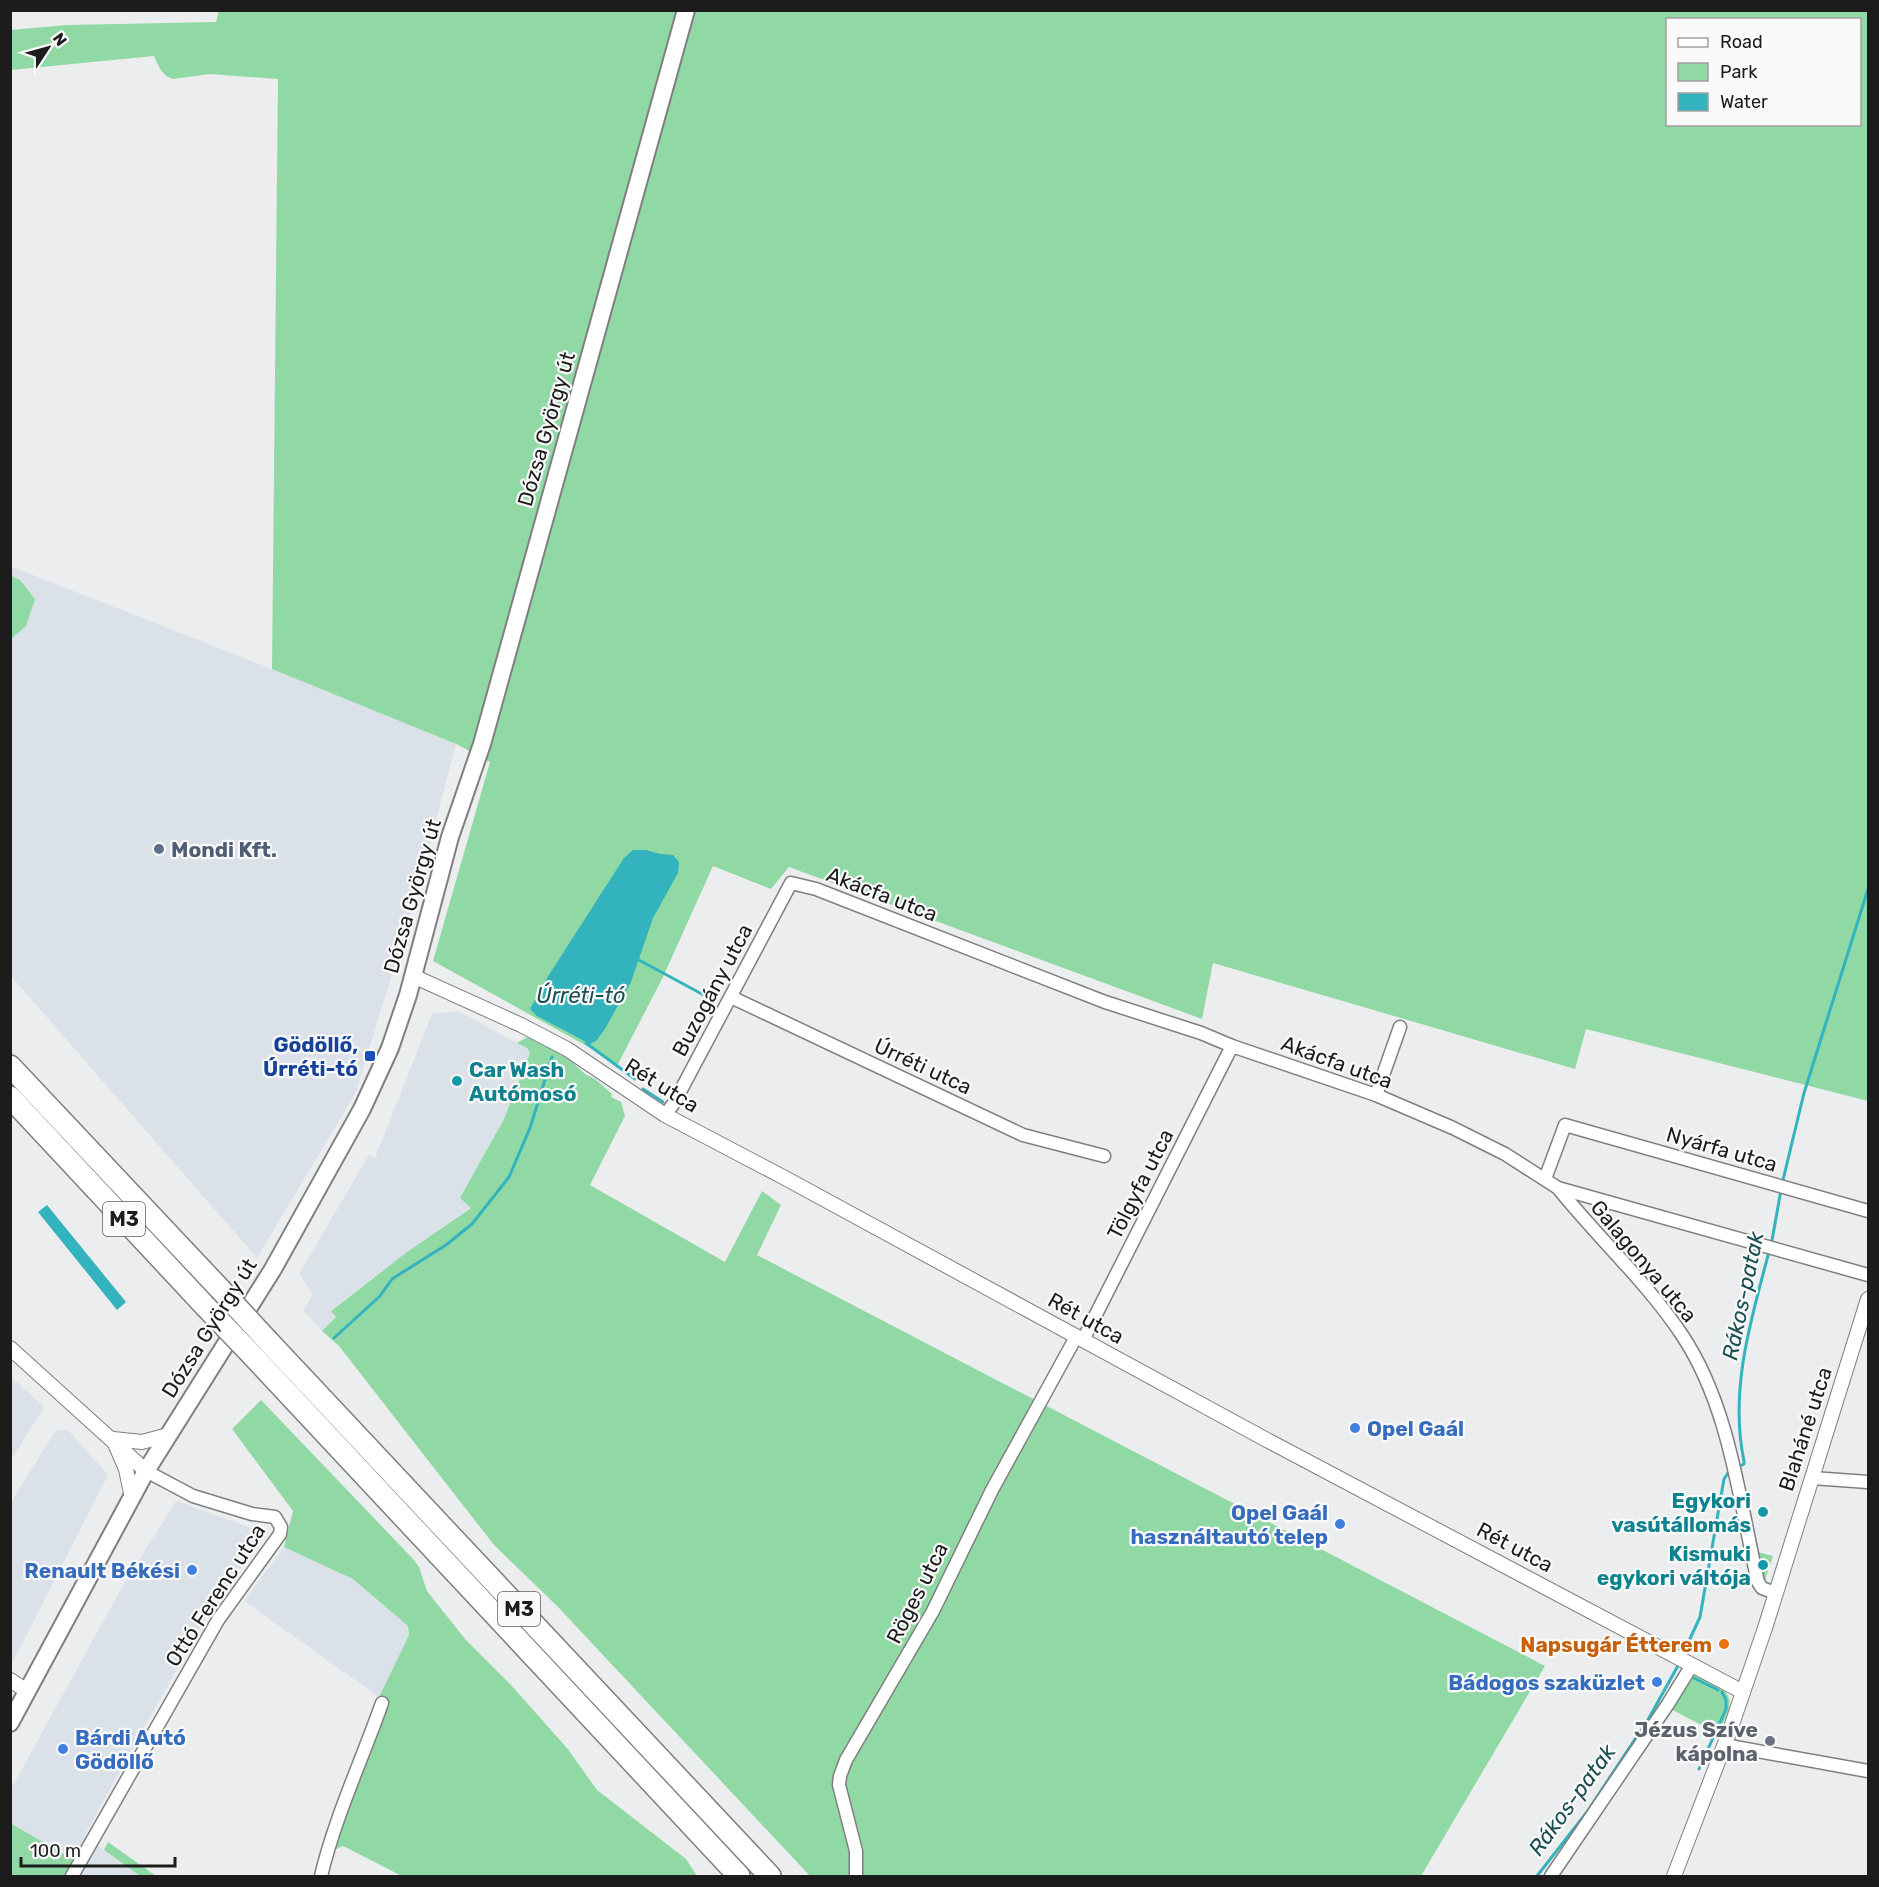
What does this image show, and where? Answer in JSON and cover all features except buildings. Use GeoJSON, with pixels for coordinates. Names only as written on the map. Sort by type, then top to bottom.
{"type":"FeatureCollection","features":[{"type":"Feature","properties":{"kind":"highway"},"geometry":{"type":"LineString","coordinates":[[10,1049],[77,1136]]}},
{"type":"Feature","properties":{"kind":"highway","name":"M3"},"geometry":{"type":"LineString","coordinates":[[10,1066],[770,1876]]}},
{"type":"Feature","properties":{"kind":"highway","name":"M3"},"geometry":{"type":"LineString","coordinates":[[10,1096],[739,1876]]}},
{"type":"Feature","properties":{"kind":"highway"},"geometry":{"type":"LineString","coordinates":[[10,1105],[43,1131]]}},
{"type":"Feature","properties":{"kind":"main road","name":"Dózsa György út"},"geometry":{"type":"LineString","coordinates":[[10,1723],[147,1471],[273,1269],[362,1109],[390,1048],[413,976],[450,837],[482,744],[498,688],[686,10]]}},
{"type":"Feature","properties":{"kind":"street","name":"Buzogány utca"},"geometry":{"type":"LineString","coordinates":[[665,1115],[674,1103],[791,883]]}},
{"type":"Feature","properties":{"kind":"street","name":"Akácfa utca"},"geometry":{"type":"LineString","coordinates":[[791,883],[827,894],[1105,1002],[1201,1033],[1232,1046],[1376,1095],[1452,1128],[1504,1154],[1558,1188],[1869,1275]]}},
{"type":"Feature","properties":{"kind":"street","name":"Rét utca"},"geometry":{"type":"LineString","coordinates":[[413,976],[521,1025],[567,1049],[665,1115],[1743,1692]]}},
{"type":"Feature","properties":{"kind":"street","name":"Úrréti utca"},"geometry":{"type":"LineString","coordinates":[[731,997],[1023,1135],[1104,1156]]}},
{"type":"Feature","properties":{"kind":"street"},"geometry":{"type":"LineString","coordinates":[[1376,1095],[1400,1027]]}},
{"type":"Feature","properties":{"kind":"street","name":"Tölgyfa utca"},"geometry":{"type":"LineString","coordinates":[[1080,1339],[1232,1046]]}},
{"type":"Feature","properties":{"kind":"street","name":"Nyárfa utca"},"geometry":{"type":"LineString","coordinates":[[1545,1179],[1565,1125],[1869,1211]]}},
{"type":"Feature","properties":{"kind":"street","name":"Galagonya utca"},"geometry":{"type":"LineString","coordinates":[[1558,1188],[1652,1295],[1683,1336],[1717,1409],[1735,1469],[1758,1582],[1762,1588],[1775,1593]]}},
{"type":"Feature","properties":{"kind":"street","name":"Blaháné utca"},"geometry":{"type":"LineString","coordinates":[[1674,1876],[1743,1692],[1869,1299]]}},
{"type":"Feature","properties":{"kind":"street","name":"Röges utca"},"geometry":{"type":"LineString","coordinates":[[856,1876],[856,1851],[839,1785],[846,1760],[933,1611],[992,1490],[1080,1339]]}},
{"type":"Feature","properties":{"kind":"street"},"geometry":{"type":"LineString","coordinates":[[10,1347],[147,1471]]}},
{"type":"Feature","properties":{"kind":"street"},"geometry":{"type":"LineString","coordinates":[[113,1439],[142,1442],[168,1435]]}},
{"type":"Feature","properties":{"kind":"street"},"geometry":{"type":"LineString","coordinates":[[113,1439],[126,1468],[132,1498]]}},
{"type":"Feature","properties":{"kind":"street","name":"Ottó Ferenc utca"},"geometry":{"type":"LineString","coordinates":[[72,1876],[218,1620],[280,1534],[282,1527],[275,1516],[252,1514],[193,1496],[147,1471]]}},
{"type":"Feature","properties":{"kind":"street"},"geometry":{"type":"LineString","coordinates":[[1812,1478],[1869,1482]]}},
{"type":"Feature","properties":{"kind":"street"},"geometry":{"type":"LineString","coordinates":[[1551,1876],[1656,1723],[1685,1661]]}},
{"type":"Feature","properties":{"kind":"street"},"geometry":{"type":"LineString","coordinates":[[10,1680],[27,1691]]}},
{"type":"Feature","properties":{"kind":"street"},"geometry":{"type":"LineString","coordinates":[[321,1876],[343,1805],[382,1702]]}},
{"type":"Feature","properties":{"kind":"street"},"geometry":{"type":"LineString","coordinates":[[1724,1745],[1869,1771]]}},
{"type":"Feature","properties":{"kind":"shaded area"},"geometry":{"type":"Polygon","coordinates":[[[10,566],[456,744],[415,899],[356,1092],[257,1258],[11,976],[10,566]]]}},
{"type":"Feature","properties":{"kind":"shaded area"},"geometry":{"type":"Polygon","coordinates":[[[458,1011],[527,1048],[530,1053],[504,1119],[460,1198],[471,1207],[331,1310],[336,1317],[322,1331],[303,1310],[313,1294],[299,1274],[369,1155],[375,1158],[432,1014],[458,1011]]]}},
{"type":"Feature","properties":{"kind":"shaded area"},"geometry":{"type":"Polygon","coordinates":[[[11,1377],[44,1407],[11,1460],[11,1377]]]}},
{"type":"Feature","properties":{"kind":"shaded area"},"geometry":{"type":"Polygon","coordinates":[[[56,1430],[68,1430],[108,1475],[14,1660],[10,1658],[11,1502],[56,1430]]]}},
{"type":"Feature","properties":{"kind":"shaded area"},"geometry":{"type":"Polygon","coordinates":[[[176,1501],[266,1533],[206,1617],[84,1836],[140,1876],[65,1876],[75,1860],[11,1823],[11,1789],[121,1589],[176,1501]]]}},
{"type":"Feature","properties":{"kind":"shaded area"},"geometry":{"type":"Polygon","coordinates":[[[284,1547],[353,1579],[408,1626],[409,1635],[379,1697],[244,1601],[284,1547]]]}},
{"type":"Feature","properties":{"kind":"green space"},"geometry":{"type":"Polygon","coordinates":[[[219,10],[1868,11],[1868,1101],[1586,1029],[1575,1069],[1213,963],[1202,1019],[789,867],[771,889],[713,866],[663,977],[617,1066],[603,1055],[433,961],[490,762],[456,744],[272,669],[278,79],[210,74],[173,79],[166,76],[160,69],[154,56],[11,70],[11,30],[67,25],[216,22],[219,10]]]}},
{"type":"Feature","properties":{"kind":"green space"},"geometry":{"type":"Polygon","coordinates":[[[11,576],[20,580],[35,599],[26,626],[11,639],[11,576]]]}},
{"type":"Feature","properties":{"kind":"green space"},"geometry":{"type":"Polygon","coordinates":[[[529,1036],[560,1051],[612,1094],[611,1097],[621,1102],[625,1116],[590,1185],[725,1262],[762,1191],[781,1205],[757,1255],[1545,1666],[1421,1876],[810,1876],[558,1607],[494,1545],[339,1346],[322,1331],[336,1317],[331,1311],[407,1252],[471,1208],[460,1198],[504,1119],[530,1053],[527,1048],[517,1043],[529,1036]]]}},
{"type":"Feature","properties":{"kind":"green space"},"geometry":{"type":"Polygon","coordinates":[[[261,1400],[414,1560],[419,1567],[427,1591],[465,1639],[511,1685],[567,1748],[597,1790],[686,1859],[697,1876],[402,1876],[343,1846],[336,1849],[339,1824],[388,1703],[379,1697],[409,1635],[408,1626],[353,1579],[284,1547],[293,1511],[232,1429],[261,1400]]]}},
{"type":"Feature","properties":{"kind":"green space"},"geometry":{"type":"Polygon","coordinates":[[[1754,1551],[1773,1556],[1764,1583],[1754,1551]]]}},
{"type":"Feature","properties":{"kind":"green space"},"geometry":{"type":"Polygon","coordinates":[[[1694,1674],[1716,1684],[1728,1695],[1730,1701],[1728,1713],[1718,1734],[1671,1709],[1694,1674]]]}},
{"type":"Feature","properties":{"kind":"green space"},"geometry":{"type":"Polygon","coordinates":[[[10,1823],[75,1860],[65,1876],[11,1876],[10,1823]]]}},
{"type":"Feature","properties":{"kind":"green space"},"geometry":{"type":"Polygon","coordinates":[[[108,1842],[156,1876],[140,1876],[104,1850],[108,1842]]]}},
{"type":"Feature","properties":{"kind":"water","name":"Úrréti-tó"},"geometry":{"type":"Polygon","coordinates":[[[633,850],[673,855],[679,862],[678,873],[653,918],[631,982],[605,1029],[596,1041],[590,1044],[537,1016],[530,1009],[547,978],[624,858],[633,850]]]}},
{"type":"Feature","properties":{"kind":"water"},"geometry":{"type":"Polygon","coordinates":[[[47,1205],[126,1302],[117,1310],[38,1212],[47,1205]]]}},
{"type":"Feature","properties":{"kind":"waterway","name":"Rákos-patak"},"geometry":{"type":"LineString","coordinates":[[1782,1184],[1804,1093],[1868,889]]}},
{"type":"Feature","properties":{"kind":"waterway"},"geometry":{"type":"LineString","coordinates":[[639,960],[713,1000]]}},
{"type":"Feature","properties":{"kind":"waterway"},"geometry":{"type":"LineString","coordinates":[[586,1043],[635,1079]]}},
{"type":"Feature","properties":{"kind":"waterway"},"geometry":{"type":"LineString","coordinates":[[334,1338],[380,1296],[392,1279],[446,1245],[472,1224],[509,1177],[530,1128],[552,1057]]}},
{"type":"Feature","properties":{"kind":"waterway"},"geometry":{"type":"LineString","coordinates":[[643,1089],[663,1102]]}},
{"type":"Feature","properties":{"kind":"waterway","name":"Rákos-patak"},"geometry":{"type":"LineString","coordinates":[[1771,1246],[1781,1190]]}},
{"type":"Feature","properties":{"kind":"waterway","name":"Rákos-patak"},"geometry":{"type":"LineString","coordinates":[[1736,1468],[1744,1464],[1739,1408],[1744,1355],[1769,1252]]}},
{"type":"Feature","properties":{"kind":"waterway","name":"Rákos-patak"},"geometry":{"type":"LineString","coordinates":[[1682,1656],[1700,1617],[1724,1479],[1730,1470]]}},
{"type":"Feature","properties":{"kind":"waterway","name":"Rákos-patak"},"geometry":{"type":"LineString","coordinates":[[1537,1876],[1587,1812],[1649,1718],[1680,1662]]}},
{"type":"Feature","properties":{"kind":"waterway"},"geometry":{"type":"LineString","coordinates":[[1694,1678],[1718,1690]]}},
{"type":"Feature","properties":{"kind":"waterway"},"geometry":{"type":"LineString","coordinates":[[1699,1769],[1726,1709],[1726,1700],[1722,1692]]}},
{"type":"Feature","properties":{"kind":"place","name":"Mondi Kft."},"geometry":{"type":"Point","coordinates":[159,849]}},
{"type":"Feature","properties":{"kind":"place","name":"Gödöllő, Úrréti-tó"},"geometry":{"type":"Point","coordinates":[370,1056]}},
{"type":"Feature","properties":{"kind":"place","name":"Car Wash Autómosó"},"geometry":{"type":"Point","coordinates":[457,1081]}},
{"type":"Feature","properties":{"kind":"place","name":"Opel Gaál"},"geometry":{"type":"Point","coordinates":[1355,1428]}},
{"type":"Feature","properties":{"kind":"place","name":"Egykori vasútállomás"},"geometry":{"type":"Point","coordinates":[1763,1512]}},
{"type":"Feature","properties":{"kind":"place","name":"Opel Gaál használtautó telep"},"geometry":{"type":"Point","coordinates":[1340,1524]}},
{"type":"Feature","properties":{"kind":"place","name":"Kismuki egykori váltója"},"geometry":{"type":"Point","coordinates":[1763,1565]}},
{"type":"Feature","properties":{"kind":"place","name":"Renault Békési"},"geometry":{"type":"Point","coordinates":[192,1570]}},
{"type":"Feature","properties":{"kind":"place","name":"Napsugár Étterem"},"geometry":{"type":"Point","coordinates":[1724,1644]}},
{"type":"Feature","properties":{"kind":"place","name":"Bádogos szaküzlet"},"geometry":{"type":"Point","coordinates":[1657,1682]}},
{"type":"Feature","properties":{"kind":"place","name":"Jézus Szíve kápolna"},"geometry":{"type":"Point","coordinates":[1770,1741]}},
{"type":"Feature","properties":{"kind":"place","name":"Bárdi Autó Gödöllő"},"geometry":{"type":"Point","coordinates":[63,1749]}}]}
